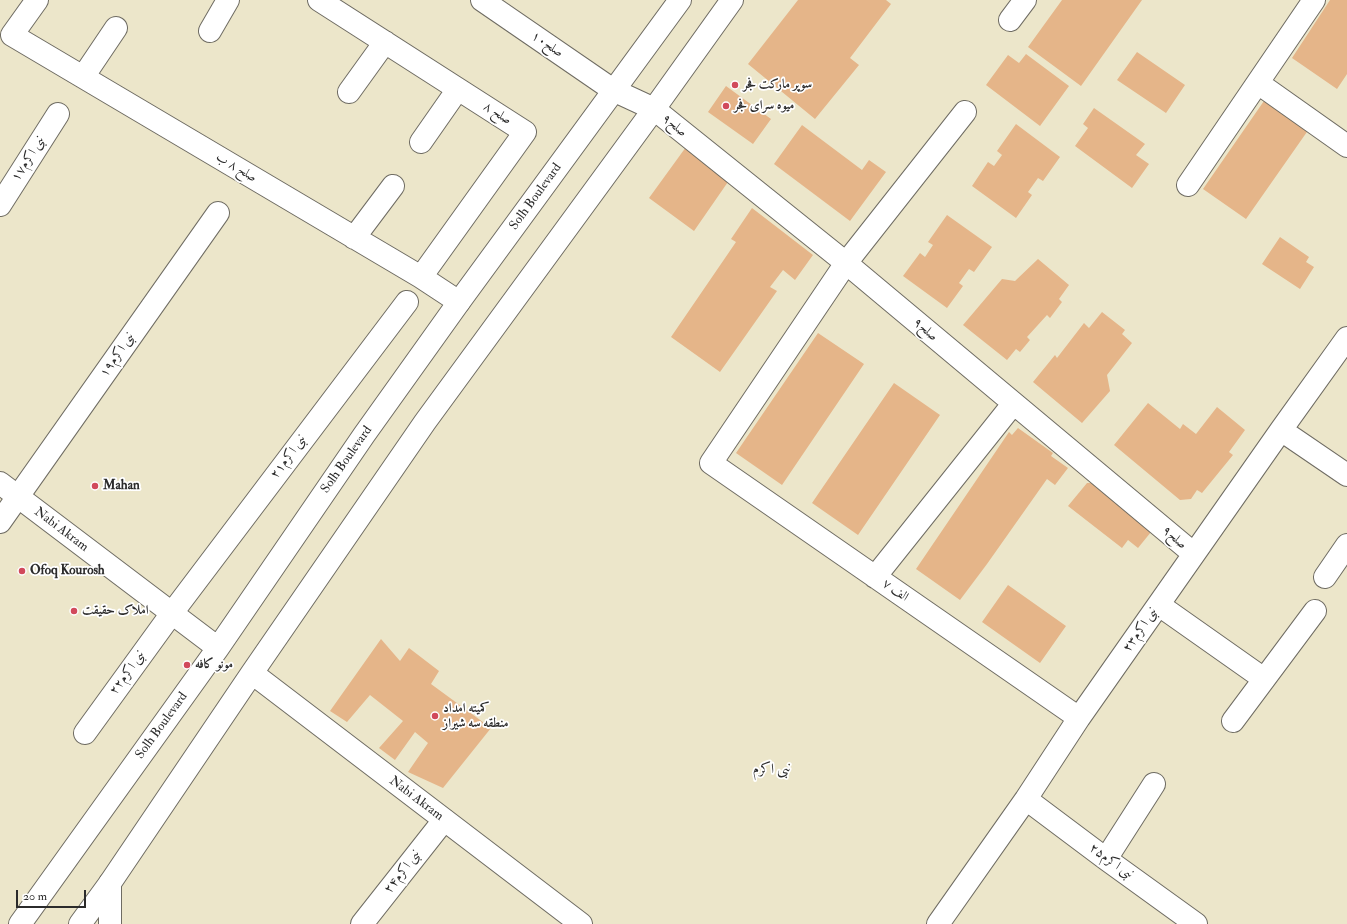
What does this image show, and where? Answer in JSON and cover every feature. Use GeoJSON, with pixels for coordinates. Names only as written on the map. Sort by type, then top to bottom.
{"type":"FeatureCollection","features":[{"type":"Feature","properties":{"kind":"street","name":"صلح ۸ ب"},"geometry":{"type":"LineString","coordinates":[[37,0],[12,35],[421,277],[459,302]]}},
{"type":"Feature","properties":{"kind":"street"},"geometry":{"type":"LineString","coordinates":[[210,31],[228,0]]}},
{"type":"Feature","properties":{"kind":"street","name":"۸ صلح"},"geometry":{"type":"LineString","coordinates":[[319,0],[525,132],[421,277]]}},
{"type":"Feature","properties":{"kind":"street","name":"صلح۱۰"},"geometry":{"type":"LineString","coordinates":[[482,0],[613,90],[654,109]]}},
{"type":"Feature","properties":{"kind":"street","name":"Solh Boulevard"},"geometry":{"type":"LineString","coordinates":[[20,924],[218,648],[364,435],[459,302],[680,0]]}},
{"type":"Feature","properties":{"kind":"street"},"geometry":{"type":"LineString","coordinates":[[80,924],[110,883],[252,673],[426,422],[732,0]]}},
{"type":"Feature","properties":{"kind":"street"},"geometry":{"type":"LineString","coordinates":[[1010,20],[1025,0]]}},
{"type":"Feature","properties":{"kind":"street"},"geometry":{"type":"LineString","coordinates":[[1188,185],[1314,0]]}},
{"type":"Feature","properties":{"kind":"street"},"geometry":{"type":"LineString","coordinates":[[83,77],[116,28]]}},
{"type":"Feature","properties":{"kind":"street"},"geometry":{"type":"LineString","coordinates":[[349,92],[385,42]]}},
{"type":"Feature","properties":{"kind":"street"},"geometry":{"type":"LineString","coordinates":[[1258,83],[1347,146]]}},
{"type":"Feature","properties":{"kind":"street"},"geometry":{"type":"LineString","coordinates":[[421,142],[458,89]]}},
{"type":"Feature","properties":{"kind":"street","name":"صلح۹"},"geometry":{"type":"LineString","coordinates":[[654,109],[846,263],[1194,554]]}},
{"type":"Feature","properties":{"kind":"street"},"geometry":{"type":"LineString","coordinates":[[846,263],[965,112]]}},
{"type":"Feature","properties":{"kind":"street","name":"نبی اکرم۱۷"},"geometry":{"type":"LineString","coordinates":[[0,205],[58,114]]}},
{"type":"Feature","properties":{"kind":"street"},"geometry":{"type":"LineString","coordinates":[[354,238],[392,186]]}},
{"type":"Feature","properties":{"kind":"street","name":"نبی اکرم۱۹"},"geometry":{"type":"LineString","coordinates":[[0,522],[218,212]]}},
{"type":"Feature","properties":{"kind":"street","name":"۷ الف"},"geometry":{"type":"LineString","coordinates":[[846,263],[711,463],[1079,718]]}},
{"type":"Feature","properties":{"kind":"street","name":"نبی اکرم۲۱"},"geometry":{"type":"LineString","coordinates":[[172,613],[407,302]]}},
{"type":"Feature","properties":{"kind":"street","name":"نبی اکرم۲۳"},"geometry":{"type":"LineString","coordinates":[[938,924],[1026,799],[1079,718],[1347,338]]}},
{"type":"Feature","properties":{"kind":"street"},"geometry":{"type":"LineString","coordinates":[[875,577],[1013,404]]}},
{"type":"Feature","properties":{"kind":"street"},"geometry":{"type":"LineString","coordinates":[[1281,430],[1347,475]]}},
{"type":"Feature","properties":{"kind":"street","name":"Nabi Akram"},"geometry":{"type":"LineString","coordinates":[[0,483],[218,648]]}},
{"type":"Feature","properties":{"kind":"street"},"geometry":{"type":"LineString","coordinates":[[1325,577],[1347,545]]}},
{"type":"Feature","properties":{"kind":"street"},"geometry":{"type":"LineString","coordinates":[[1159,605],[1264,679]]}},
{"type":"Feature","properties":{"kind":"street"},"geometry":{"type":"LineString","coordinates":[[1233,721],[1315,611]]}},
{"type":"Feature","properties":{"kind":"street","name":"نبی اکرم۲۲"},"geometry":{"type":"LineString","coordinates":[[85,733],[172,613]]}},
{"type":"Feature","properties":{"kind":"street","name":"Nabi Akram"},"geometry":{"type":"LineString","coordinates":[[252,673],[580,924]]}},
{"type":"Feature","properties":{"kind":"street"},"geometry":{"type":"LineString","coordinates":[[1106,860],[1154,784]]}},
{"type":"Feature","properties":{"kind":"street","name":"نبی اکرم۲۵"},"geometry":{"type":"LineString","coordinates":[[1026,799],[1106,860],[1196,924]]}},
{"type":"Feature","properties":{"kind":"street","name":"نبی اکرم۲۴"},"geometry":{"type":"LineString","coordinates":[[362,924],[444,820]]}},
{"type":"Feature","properties":{"kind":"street"},"geometry":{"type":"LineString","coordinates":[[110,883],[110,924]]}},
{"type":"Feature","properties":{"kind":"building"},"geometry":{"type":"Polygon","coordinates":[[[798,0],[886,0],[891,4],[850,58],[859,65],[815,119],[748,64],[798,0]]]}},
{"type":"Feature","properties":{"kind":"building"},"geometry":{"type":"Polygon","coordinates":[[[1062,0],[1142,0],[1081,86],[1028,47],[1062,0]]]}},
{"type":"Feature","properties":{"kind":"building"},"geometry":{"type":"Polygon","coordinates":[[[1330,0],[1347,0],[1347,74],[1337,89],[1292,58],[1330,0]]]}},
{"type":"Feature","properties":{"kind":"building"},"geometry":{"type":"Polygon","coordinates":[[[1137,52],[1185,85],[1166,113],[1117,80],[1137,52]]]}},
{"type":"Feature","properties":{"kind":"building"},"geometry":{"type":"Polygon","coordinates":[[[1026,54],[1069,86],[1040,126],[986,85],[1008,55],[1019,63],[1026,54]]]}},
{"type":"Feature","properties":{"kind":"building"},"geometry":{"type":"Polygon","coordinates":[[[726,86],[771,119],[753,144],[708,112],[726,86]]]}},
{"type":"Feature","properties":{"kind":"building"},"geometry":{"type":"Polygon","coordinates":[[[1266,98],[1309,129],[1246,219],[1203,189],[1266,98]]]}},
{"type":"Feature","properties":{"kind":"building"},"geometry":{"type":"Polygon","coordinates":[[[1094,108],[1145,144],[1136,155],[1149,164],[1132,188],[1075,146],[1088,128],[1083,124],[1094,108]]]}},
{"type":"Feature","properties":{"kind":"building"},"geometry":{"type":"Polygon","coordinates":[[[1016,124],[1060,157],[1043,181],[1038,178],[1028,192],[1032,195],[1016,218],[972,186],[988,162],[994,166],[1002,155],[997,151],[1016,124]]]}},
{"type":"Feature","properties":{"kind":"building"},"geometry":{"type":"Polygon","coordinates":[[[802,125],[862,170],[869,160],[886,172],[850,221],[774,164],[802,125]]]}},
{"type":"Feature","properties":{"kind":"building"},"geometry":{"type":"Polygon","coordinates":[[[686,147],[730,179],[694,231],[649,198],[686,147]]]}},
{"type":"Feature","properties":{"kind":"building"},"geometry":{"type":"Polygon","coordinates":[[[752,208],[813,255],[795,280],[783,270],[770,287],[777,291],[720,372],[671,337],[736,242],[731,239],[752,208]]]}},
{"type":"Feature","properties":{"kind":"building"},"geometry":{"type":"Polygon","coordinates":[[[947,215],[992,247],[974,272],[969,269],[959,283],[963,286],[947,308],[903,276],[920,253],[925,257],[933,245],[928,242],[947,215]]]}},
{"type":"Feature","properties":{"kind":"building"},"geometry":{"type":"Polygon","coordinates":[[[1280,237],[1309,257],[1306,262],[1314,267],[1300,289],[1262,264],[1280,237]]]}},
{"type":"Feature","properties":{"kind":"building"},"geometry":{"type":"Polygon","coordinates":[[[1038,259],[1069,285],[1059,299],[1062,302],[1050,318],[1047,315],[1027,337],[1030,340],[1020,352],[1016,349],[1007,360],[963,325],[1002,279],[1015,281],[1038,259]]]}},
{"type":"Feature","properties":{"kind":"building"},"geometry":{"type":"Polygon","coordinates":[[[1102,312],[1125,330],[1122,334],[1132,343],[1107,375],[1110,391],[1082,423],[1033,382],[1055,355],[1057,358],[1084,323],[1089,328],[1102,312]]]}},
{"type":"Feature","properties":{"kind":"building"},"geometry":{"type":"Polygon","coordinates":[[[818,333],[864,364],[782,485],[736,453],[818,333]]]}},
{"type":"Feature","properties":{"kind":"building"},"geometry":{"type":"Polygon","coordinates":[[[894,383],[940,415],[858,535],[812,503],[894,383]]]}},
{"type":"Feature","properties":{"kind":"building"},"geometry":{"type":"Polygon","coordinates":[[[1148,403],[1180,429],[1183,424],[1196,434],[1217,407],[1245,430],[1229,452],[1233,455],[1202,493],[1197,490],[1191,499],[1180,500],[1114,445],[1148,403]]]}},
{"type":"Feature","properties":{"kind":"building"},"geometry":{"type":"Polygon","coordinates":[[[1018,428],[1053,453],[1051,456],[1068,468],[1055,485],[1047,479],[960,600],[916,569],[1009,432],[1012,435],[1018,428]]]}},
{"type":"Feature","properties":{"kind":"building"},"geometry":{"type":"Polygon","coordinates":[[[1087,483],[1094,483],[1151,532],[1138,548],[1128,540],[1122,548],[1068,506],[1087,483]]]}},
{"type":"Feature","properties":{"kind":"building"},"geometry":{"type":"Polygon","coordinates":[[[1008,585],[1066,626],[1040,663],[982,622],[1008,585]]]}},
{"type":"Feature","properties":{"kind":"building","name":"کمیته امداد منطقه سه شیراز"},"geometry":{"type":"Polygon","coordinates":[[[381,639],[400,661],[409,648],[439,671],[431,684],[491,728],[443,788],[408,772],[428,743],[415,732],[395,760],[379,748],[403,721],[370,695],[347,722],[330,711],[381,639]]]}},
{"type":"Feature","properties":{"kind":"place","name":"سوپر مارکت فجر"},"geometry":{"type":"Point","coordinates":[735,85]}},
{"type":"Feature","properties":{"kind":"place","name":"میوه سرای فجر"},"geometry":{"type":"Point","coordinates":[726,106]}},
{"type":"Feature","properties":{"kind":"place","name":"Mahan"},"geometry":{"type":"Point","coordinates":[95,486]}},
{"type":"Feature","properties":{"kind":"place","name":"Ofoq Kourosh"},"geometry":{"type":"Point","coordinates":[22,571]}},
{"type":"Feature","properties":{"kind":"place","name":"املاک حقیقت"},"geometry":{"type":"Point","coordinates":[74,611]}},
{"type":"Feature","properties":{"kind":"place","name":"مونو کافه"},"geometry":{"type":"Point","coordinates":[187,665]}},
{"type":"Feature","properties":{"kind":"place","name":"کمیته امداد منطقه سه شیراز"},"geometry":{"type":"Point","coordinates":[435,716]}},
{"type":"Feature","properties":{"kind":"district","name":"نبی اکرم"},"geometry":{"type":"Point","coordinates":[772,770]}}]}
